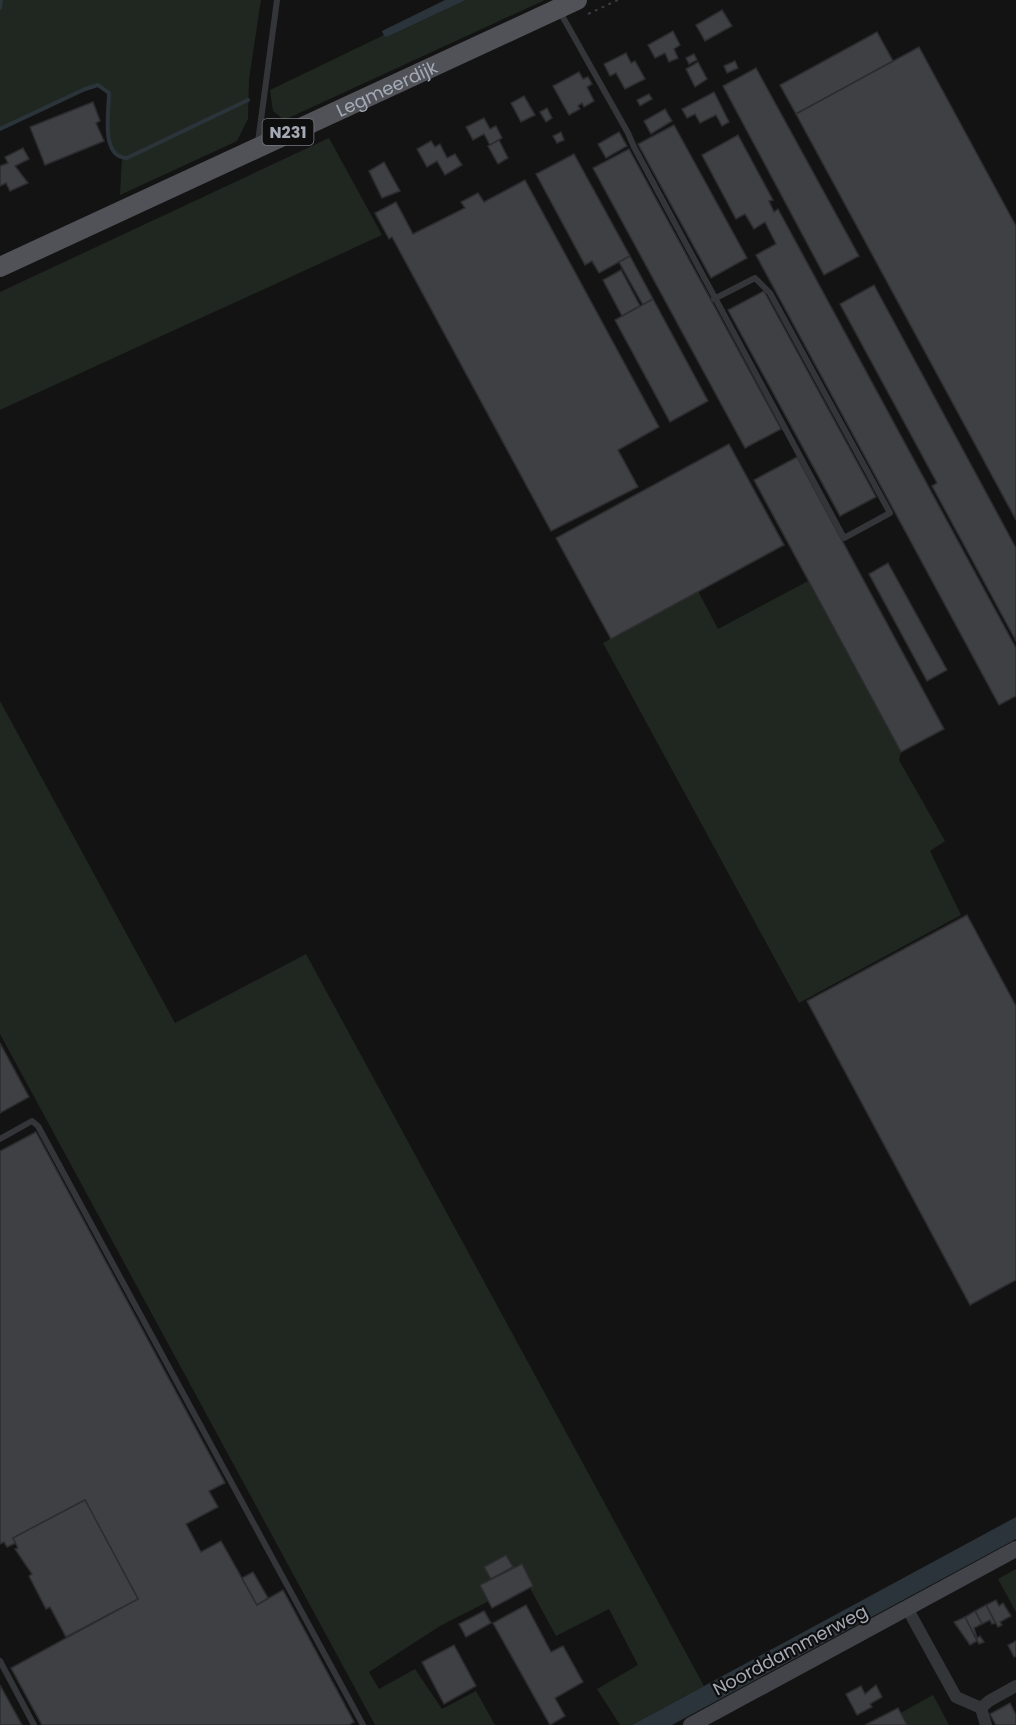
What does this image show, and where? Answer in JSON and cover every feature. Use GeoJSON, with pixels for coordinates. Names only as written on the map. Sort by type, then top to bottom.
{"type":"FeatureCollection","features":[{"type":"Feature","properties":{"kind":"main road","name":"Legmeerdijk"},"geometry":{"type":"LineString","coordinates":[[0,267],[577,0]]}},
{"type":"Feature","properties":{"kind":"street","name":"Noorddammerweg"},"geometry":{"type":"LineString","coordinates":[[691,1725],[1016,1548]]}},
{"type":"Feature","properties":{"kind":"street"},"geometry":{"type":"LineString","coordinates":[[907,1608],[956,1697],[981,1708],[986,1725]]}},
{"type":"Feature","properties":{"kind":"street"},"geometry":{"type":"LineString","coordinates":[[981,1708],[1016,1686]]}},
{"type":"Feature","properties":{"kind":"lane"},"geometry":{"type":"LineString","coordinates":[[258,146],[277,0]]}},
{"type":"Feature","properties":{"kind":"lane"},"geometry":{"type":"LineString","coordinates":[[558,9],[628,133],[714,299],[844,538],[890,513],[770,293],[755,278],[714,299]]}},
{"type":"Feature","properties":{"kind":"lane"},"geometry":{"type":"LineString","coordinates":[[0,1139],[32,1121],[38,1126],[363,1725]]}},
{"type":"Feature","properties":{"kind":"lane"},"geometry":{"type":"LineString","coordinates":[[0,1661],[34,1725]]}},
{"type":"Feature","properties":{"kind":"shaded area"},"geometry":{"type":"Polygon","coordinates":[[[0,0],[261,0],[249,79],[248,119],[237,141],[120,195],[122,158],[111,147],[108,130],[109,94],[101,87],[85,89],[0,129],[0,0]]]}},
{"type":"Feature","properties":{"kind":"shaded area"},"geometry":{"type":"Polygon","coordinates":[[[445,0],[466,0],[387,37],[384,36],[382,31],[445,0]]]}},
{"type":"Feature","properties":{"kind":"shaded area"},"geometry":{"type":"Polygon","coordinates":[[[466,0],[545,0],[284,120],[273,111],[270,90],[384,35],[387,37],[466,0]]]}},
{"type":"Feature","properties":{"kind":"shaded area"},"geometry":{"type":"Polygon","coordinates":[[[329,138],[382,235],[0,410],[0,292],[329,138]]]}},
{"type":"Feature","properties":{"kind":"shaded area"},"geometry":{"type":"Polygon","coordinates":[[[808,581],[901,752],[899,760],[945,841],[930,851],[961,915],[799,1003],[603,643],[698,591],[718,629],[808,581]]]}},
{"type":"Feature","properties":{"kind":"shaded area"},"geometry":{"type":"Polygon","coordinates":[[[0,701],[175,1023],[306,954],[704,1686],[632,1725],[620,1725],[597,1689],[638,1665],[609,1609],[556,1636],[519,1568],[489,1601],[440,1626],[369,1672],[379,1689],[415,1669],[442,1709],[476,1691],[495,1725],[375,1725],[0,1034],[0,701]]]}},
{"type":"Feature","properties":{"kind":"shaded area"},"geometry":{"type":"Polygon","coordinates":[[[1016,1517],[1016,1539],[672,1725],[632,1725],[1016,1517]]]}},
{"type":"Feature","properties":{"kind":"shaded area"},"geometry":{"type":"Polygon","coordinates":[[[1016,1569],[1016,1612],[998,1579],[1016,1569]]]}},
{"type":"Feature","properties":{"kind":"shaded area"},"geometry":{"type":"Polygon","coordinates":[[[933,1695],[949,1725],[902,1725],[897,1715],[933,1695]]]}},
{"type":"Feature","properties":{"kind":"building"},"geometry":{"type":"Polygon","coordinates":[[[722,10],[732,26],[705,41],[696,25],[722,10]]]}},
{"type":"Feature","properties":{"kind":"building"},"geometry":{"type":"Polygon","coordinates":[[[673,31],[680,45],[674,49],[678,58],[669,62],[665,53],[655,58],[648,45],[673,31]]]}},
{"type":"Feature","properties":{"kind":"building"},"geometry":{"type":"Polygon","coordinates":[[[877,32],[893,61],[796,114],[780,85],[877,32]]]}},
{"type":"Feature","properties":{"kind":"building"},"geometry":{"type":"Polygon","coordinates":[[[919,47],[1016,226],[1016,520],[796,114],[919,47]]]}},
{"type":"Feature","properties":{"kind":"building"},"geometry":{"type":"Polygon","coordinates":[[[626,53],[631,63],[635,61],[645,79],[625,89],[616,73],[610,76],[604,64],[626,53]]]}},
{"type":"Feature","properties":{"kind":"building"},"geometry":{"type":"Polygon","coordinates":[[[694,54],[697,60],[689,64],[686,58],[694,54]]]}},
{"type":"Feature","properties":{"kind":"building"},"geometry":{"type":"Polygon","coordinates":[[[735,61],[738,68],[727,73],[724,66],[735,61]]]}},
{"type":"Feature","properties":{"kind":"building"},"geometry":{"type":"Polygon","coordinates":[[[698,62],[707,79],[695,87],[686,69],[698,62]]]}},
{"type":"Feature","properties":{"kind":"building"},"geometry":{"type":"Polygon","coordinates":[[[756,68],[859,256],[824,275],[723,86],[756,68]]]}},
{"type":"Feature","properties":{"kind":"building"},"geometry":{"type":"Polygon","coordinates":[[[579,72],[583,79],[588,77],[592,84],[587,87],[594,101],[584,107],[582,103],[578,106],[580,109],[569,115],[553,86],[579,72]]]}},
{"type":"Feature","properties":{"kind":"building"},"geometry":{"type":"Polygon","coordinates":[[[714,92],[729,122],[722,126],[716,115],[700,123],[695,114],[687,118],[682,109],[714,92]]]}},
{"type":"Feature","properties":{"kind":"building"},"geometry":{"type":"Polygon","coordinates":[[[649,94],[652,99],[640,106],[637,100],[649,94]]]}},
{"type":"Feature","properties":{"kind":"building"},"geometry":{"type":"Polygon","coordinates":[[[524,96],[535,115],[521,122],[511,103],[524,96]]]}},
{"type":"Feature","properties":{"kind":"building"},"geometry":{"type":"Polygon","coordinates":[[[93,102],[100,121],[96,123],[104,141],[45,165],[30,127],[93,102]]]}},
{"type":"Feature","properties":{"kind":"building"},"geometry":{"type":"Polygon","coordinates":[[[547,108],[552,118],[546,122],[540,112],[547,108]]]}},
{"type":"Feature","properties":{"kind":"building"},"geometry":{"type":"Polygon","coordinates":[[[665,109],[672,121],[651,134],[644,121],[665,109]]]}},
{"type":"Feature","properties":{"kind":"building"},"geometry":{"type":"Polygon","coordinates":[[[484,118],[490,129],[496,126],[502,138],[490,145],[484,134],[473,140],[466,127],[484,118]]]}},
{"type":"Feature","properties":{"kind":"building"},"geometry":{"type":"Polygon","coordinates":[[[674,125],[747,258],[711,278],[638,144],[674,125]]]}},
{"type":"Feature","properties":{"kind":"building"},"geometry":{"type":"Polygon","coordinates":[[[561,132],[564,140],[557,143],[553,136],[561,132]]]}},
{"type":"Feature","properties":{"kind":"building"},"geometry":{"type":"Polygon","coordinates":[[[619,132],[627,146],[606,158],[598,144],[619,132]]]}},
{"type":"Feature","properties":{"kind":"building"},"geometry":{"type":"Polygon","coordinates":[[[738,135],[773,200],[769,201],[774,212],[778,209],[1016,648],[1016,696],[999,705],[756,255],[776,244],[765,222],[754,229],[745,214],[736,219],[702,155],[738,135]]]}},
{"type":"Feature","properties":{"kind":"building"},"geometry":{"type":"Polygon","coordinates":[[[499,140],[508,158],[498,164],[488,146],[499,140]]]}},
{"type":"Feature","properties":{"kind":"building"},"geometry":{"type":"Polygon","coordinates":[[[431,141],[435,147],[440,144],[447,158],[455,154],[462,165],[445,175],[437,161],[427,167],[417,149],[431,141]]]}},
{"type":"Feature","properties":{"kind":"building"},"geometry":{"type":"Polygon","coordinates":[[[23,148],[29,159],[15,166],[28,183],[10,191],[6,183],[0,186],[0,166],[8,163],[5,157],[23,148]]]}},
{"type":"Feature","properties":{"kind":"building"},"geometry":{"type":"Polygon","coordinates":[[[629,149],[781,429],[745,448],[593,168],[629,149]]]}},
{"type":"Feature","properties":{"kind":"building"},"geometry":{"type":"Polygon","coordinates":[[[574,154],[630,256],[599,273],[592,261],[585,265],[536,174],[574,154]]]}},
{"type":"Feature","properties":{"kind":"building"},"geometry":{"type":"Polygon","coordinates":[[[384,162],[400,191],[382,198],[369,171],[384,162]]]}},
{"type":"Feature","properties":{"kind":"building"},"geometry":{"type":"Polygon","coordinates":[[[525,180],[659,427],[618,450],[638,487],[551,531],[392,237],[389,239],[375,213],[396,202],[413,234],[465,208],[461,202],[478,193],[484,202],[525,180]]]}},
{"type":"Feature","properties":{"kind":"building"},"geometry":{"type":"Polygon","coordinates":[[[630,256],[653,299],[643,305],[619,262],[630,256]]]}},
{"type":"Feature","properties":{"kind":"building"},"geometry":{"type":"Polygon","coordinates":[[[621,270],[640,306],[622,316],[603,280],[621,270]]]}},
{"type":"Feature","properties":{"kind":"building"},"geometry":{"type":"Polygon","coordinates":[[[874,285],[1016,548],[1016,641],[932,486],[937,483],[840,304],[874,285]]]}},
{"type":"Feature","properties":{"kind":"building"},"geometry":{"type":"Polygon","coordinates":[[[764,291],[876,497],[840,516],[728,310],[764,291]]]}},
{"type":"Feature","properties":{"kind":"building"},"geometry":{"type":"Polygon","coordinates":[[[653,299],[708,401],[670,422],[615,320],[653,299]]]}},
{"type":"Feature","properties":{"kind":"building"},"geometry":{"type":"Polygon","coordinates":[[[729,444],[784,545],[611,639],[556,538],[729,444]]]}},
{"type":"Feature","properties":{"kind":"building"},"geometry":{"type":"Polygon","coordinates":[[[797,457],[944,729],[901,752],[754,480],[797,457]]]}},
{"type":"Feature","properties":{"kind":"building"},"geometry":{"type":"Polygon","coordinates":[[[888,563],[947,670],[927,681],[869,574],[888,563]]]}},
{"type":"Feature","properties":{"kind":"building"},"geometry":{"type":"Polygon","coordinates":[[[967,915],[1016,1006],[1016,1280],[970,1305],[807,1001],[967,915]]]}},
{"type":"Feature","properties":{"kind":"building"},"geometry":{"type":"Polygon","coordinates":[[[0,1043],[29,1097],[0,1113],[0,1043]]]}},
{"type":"Feature","properties":{"kind":"building"},"geometry":{"type":"Polygon","coordinates":[[[36,1132],[225,1483],[209,1491],[218,1507],[186,1524],[201,1552],[221,1541],[257,1605],[283,1590],[354,1722],[349,1725],[42,1725],[11,1668],[138,1599],[85,1500],[13,1538],[16,1543],[7,1547],[4,1542],[0,1544],[0,1151],[36,1132]]]}},
{"type":"Feature","properties":{"kind":"building"},"geometry":{"type":"Polygon","coordinates":[[[85,1500],[138,1599],[66,1637],[50,1607],[46,1609],[29,1576],[32,1574],[15,1549],[18,1548],[13,1538],[85,1500]]]}},
{"type":"Feature","properties":{"kind":"building"},"geometry":{"type":"Polygon","coordinates":[[[506,1555],[513,1567],[491,1579],[484,1567],[506,1555]]]}},
{"type":"Feature","properties":{"kind":"building"},"geometry":{"type":"Polygon","coordinates":[[[522,1564],[533,1586],[492,1608],[480,1585],[522,1564]]]}},
{"type":"Feature","properties":{"kind":"building"},"geometry":{"type":"Polygon","coordinates":[[[253,1572],[268,1598],[257,1605],[242,1578],[253,1572]]]}},
{"type":"Feature","properties":{"kind":"building"},"geometry":{"type":"Polygon","coordinates":[[[996,1600],[999,1606],[1003,1603],[1011,1616],[1000,1622],[1002,1625],[998,1627],[986,1605],[996,1600]]]}},
{"type":"Feature","properties":{"kind":"building"},"geometry":{"type":"Polygon","coordinates":[[[526,1605],[551,1652],[563,1646],[583,1682],[555,1698],[565,1716],[550,1725],[493,1623],[526,1605]]]}},
{"type":"Feature","properties":{"kind":"building"},"geometry":{"type":"Polygon","coordinates":[[[986,1605],[995,1623],[992,1624],[990,1620],[982,1624],[975,1611],[986,1605]]]}},
{"type":"Feature","properties":{"kind":"building"},"geometry":{"type":"Polygon","coordinates":[[[484,1611],[491,1623],[466,1637],[459,1624],[484,1611]]]}},
{"type":"Feature","properties":{"kind":"building"},"geometry":{"type":"Polygon","coordinates":[[[975,1611],[982,1624],[974,1628],[977,1638],[980,1636],[984,1642],[979,1644],[965,1617],[975,1611]]]}},
{"type":"Feature","properties":{"kind":"building"},"geometry":{"type":"Polygon","coordinates":[[[965,1617],[977,1641],[970,1645],[954,1622],[965,1617]]]}},
{"type":"Feature","properties":{"kind":"building"},"geometry":{"type":"Polygon","coordinates":[[[1016,1641],[1016,1656],[1014,1657],[1008,1645],[1016,1641]]]}},
{"type":"Feature","properties":{"kind":"building"},"geometry":{"type":"Polygon","coordinates":[[[454,1645],[476,1686],[444,1704],[422,1662],[454,1645]]]}},
{"type":"Feature","properties":{"kind":"building"},"geometry":{"type":"Polygon","coordinates":[[[0,1685],[22,1725],[0,1725],[0,1685]]]}},
{"type":"Feature","properties":{"kind":"building"},"geometry":{"type":"Polygon","coordinates":[[[876,1685],[882,1697],[870,1704],[872,1707],[857,1715],[846,1694],[861,1686],[865,1694],[876,1685]]]}},
{"type":"Feature","properties":{"kind":"building"},"geometry":{"type":"Polygon","coordinates":[[[1010,1703],[1016,1715],[1016,1725],[996,1725],[990,1714],[1010,1703]]]}},
{"type":"Feature","properties":{"kind":"building"},"geometry":{"type":"Polygon","coordinates":[[[898,1708],[907,1725],[865,1725],[898,1708]]]}},
{"type":"Feature","properties":{"kind":"waterway"},"geometry":{"type":"LineString","coordinates":[[0,8],[1,0]]}},
{"type":"Feature","properties":{"kind":"waterway"},"geometry":{"type":"LineString","coordinates":[[0,129],[98,85],[109,93],[109,142],[118,156],[127,158],[248,100]]}}]}
